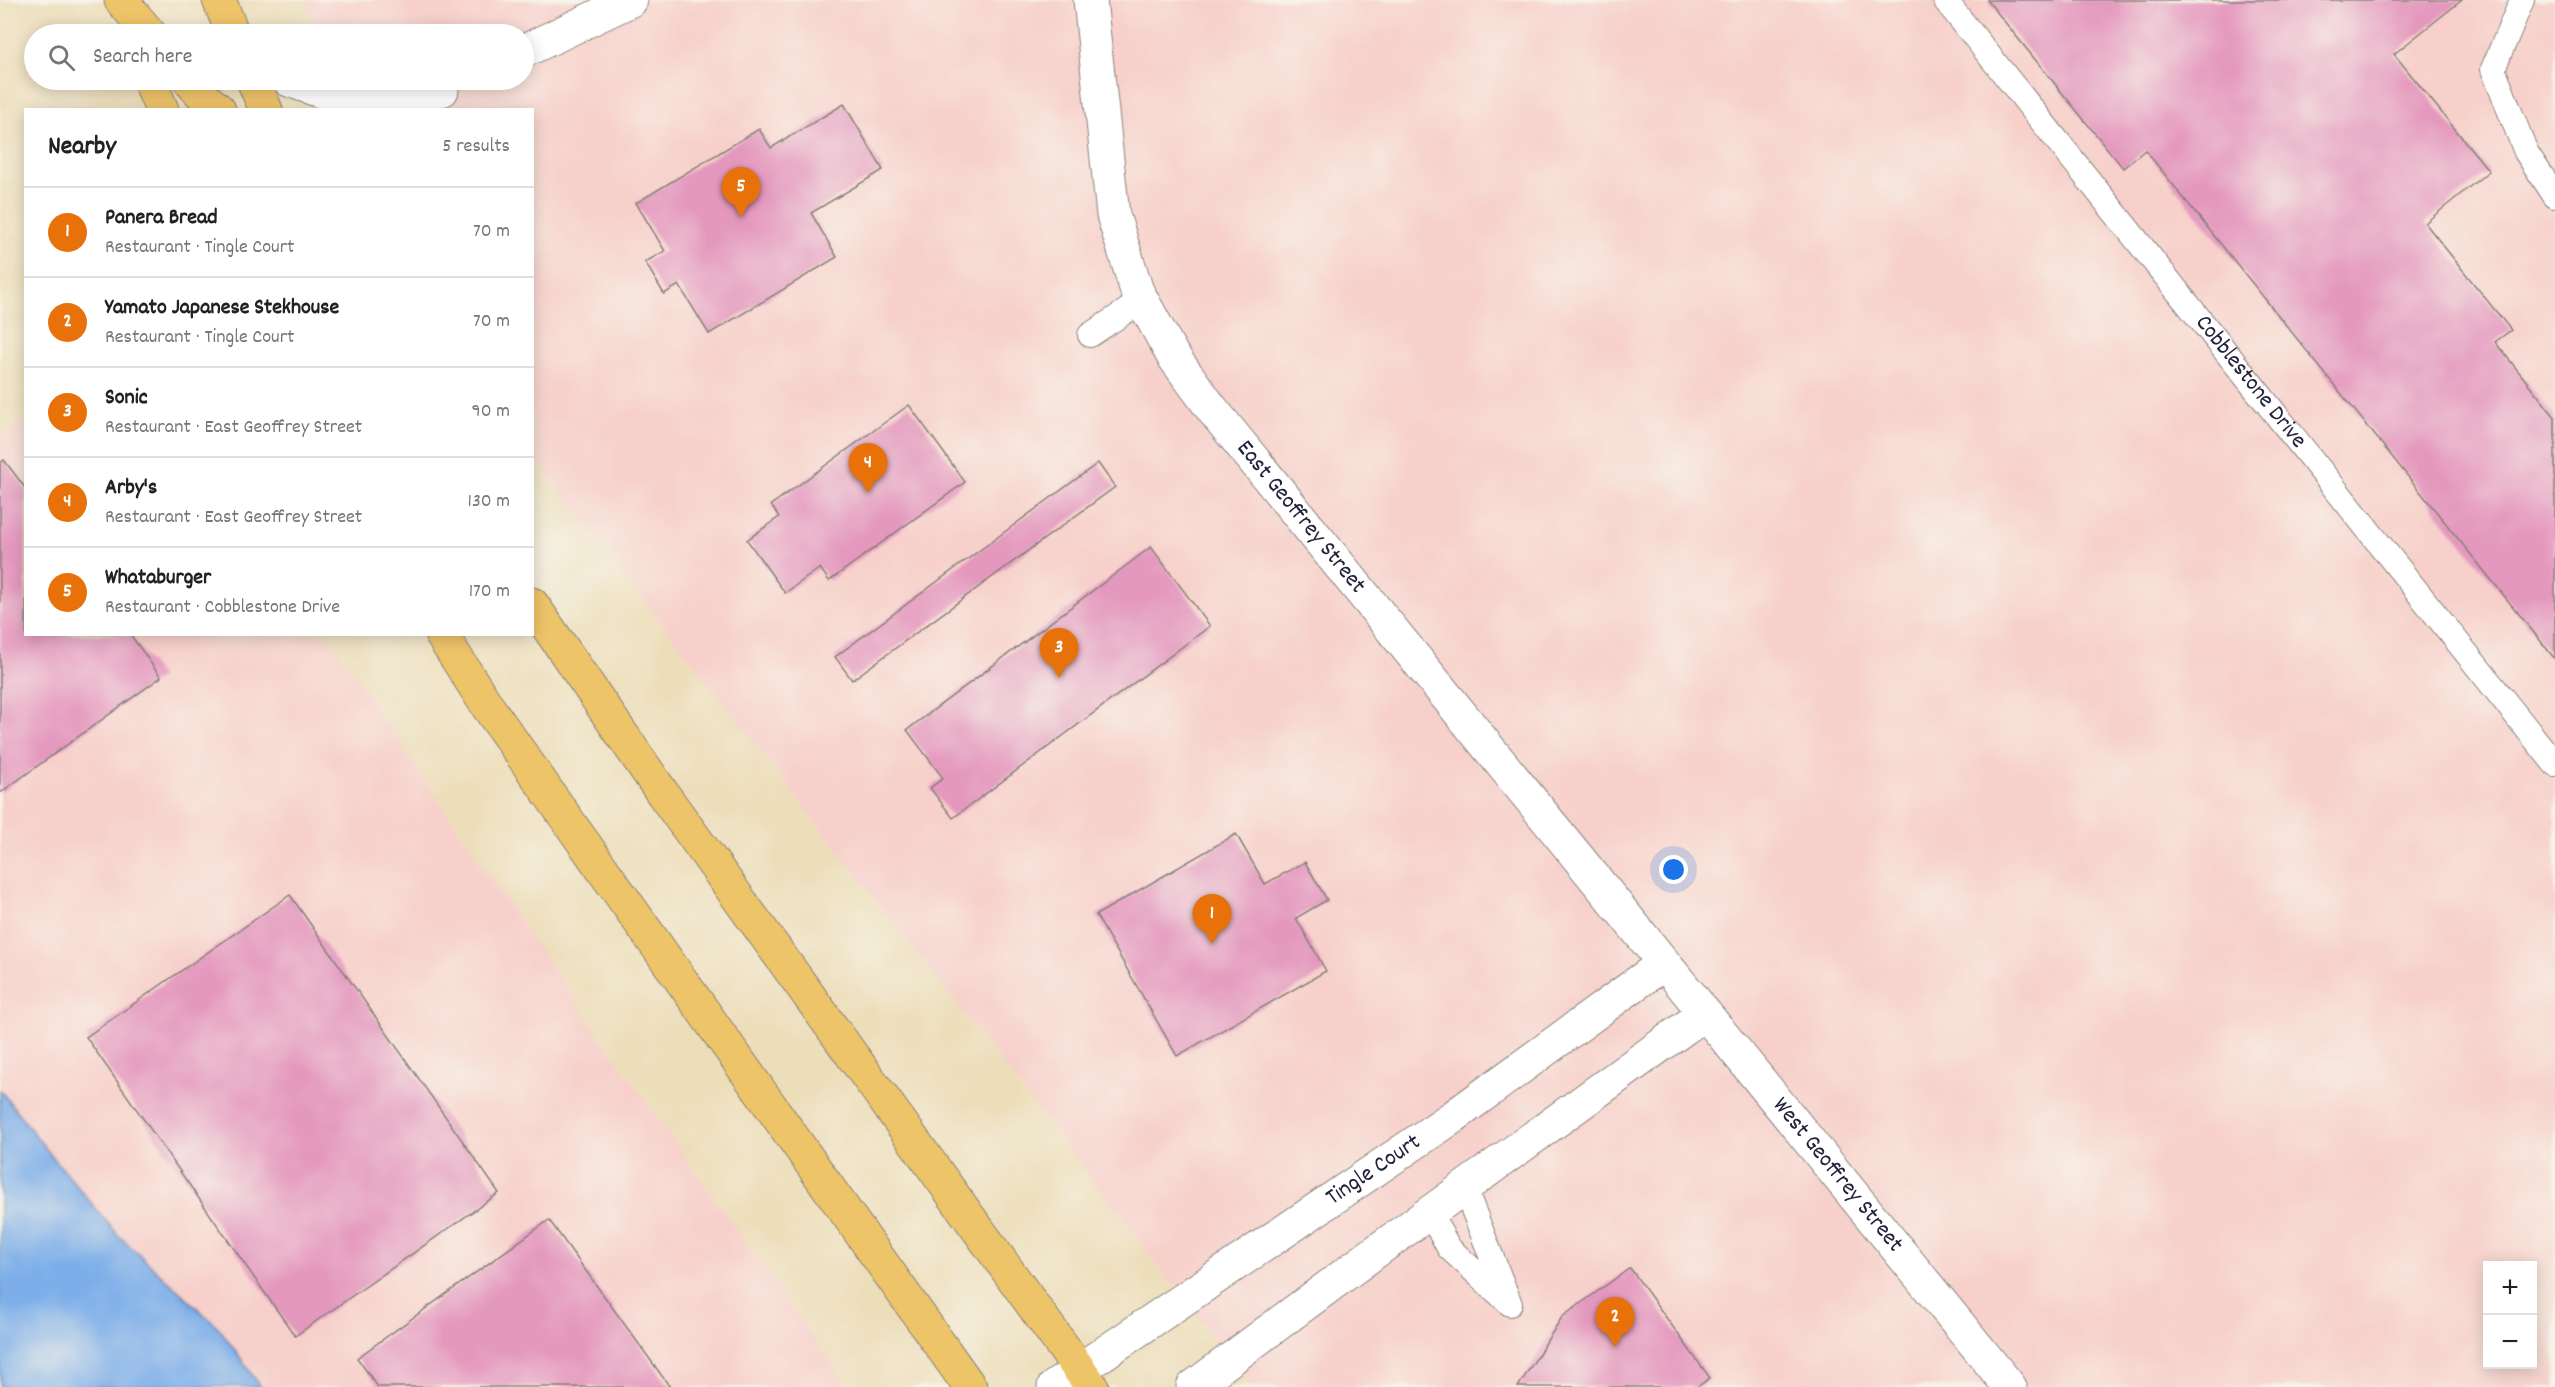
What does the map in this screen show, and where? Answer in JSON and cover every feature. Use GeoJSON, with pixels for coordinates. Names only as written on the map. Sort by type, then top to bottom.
{"type":"FeatureCollection","features":[{"type":"Feature","properties":{"kind":"main road"},"geometry":{"type":"LineString","coordinates":[[115,0],[126,24]]}},
{"type":"Feature","properties":{"kind":"main road"},"geometry":{"type":"LineString","coordinates":[[121,0],[141,24]]}},
{"type":"Feature","properties":{"kind":"main road"},"geometry":{"type":"LineString","coordinates":[[219,0],[229,24]]}},
{"type":"Feature","properties":{"kind":"main road"},"geometry":{"type":"LineString","coordinates":[[153,90],[161,108]]}},
{"type":"Feature","properties":{"kind":"main road"},"geometry":{"type":"LineString","coordinates":[[198,90],[217,108]]}},
{"type":"Feature","properties":{"kind":"main road"},"geometry":{"type":"LineString","coordinates":[[257,90],[265,108]]}},
{"type":"Feature","properties":{"kind":"main road"},"geometry":{"type":"LineString","coordinates":[[534,607],[1075,1381]]}},
{"type":"Feature","properties":{"kind":"main road"},"geometry":{"type":"LineString","coordinates":[[442,636],[488,707],[582,841],[970,1387]]}},
{"type":"Feature","properties":{"kind":"street"},"geometry":{"type":"LineString","coordinates":[[534,46],[631,0]]}},
{"type":"Feature","properties":{"kind":"street","name":"East Geoffrey Street"},"geometry":{"type":"LineString","coordinates":[[1090,0],[1113,215],[1137,291],[1173,356],[1212,409],[1664,964]]}},
{"type":"Feature","properties":{"kind":"street"},"geometry":{"type":"LineString","coordinates":[[317,90],[328,94],[369,100],[441,93]]}},
{"type":"Feature","properties":{"kind":"street","name":"West Geoffrey Street"},"geometry":{"type":"LineString","coordinates":[[1664,964],[2010,1387]]}},
{"type":"Feature","properties":{"kind":"street","name":"Tingle Court"},"geometry":{"type":"LineString","coordinates":[[1075,1381],[1444,1123],[1664,964]]}},
{"type":"Feature","properties":{"kind":"street"},"geometry":{"type":"LineString","coordinates":[[1193,1387],[1704,1014]]}},
{"type":"Feature","properties":{"kind":"lane","name":"Cobblestone Drive"},"geometry":{"type":"LineString","coordinates":[[1945,0],[2555,764]]}},
{"type":"Feature","properties":{"kind":"lane"},"geometry":{"type":"LineString","coordinates":[[2522,0],[2493,69],[2526,152],[2555,196]]}},
{"type":"Feature","properties":{"kind":"lane"},"geometry":{"type":"LineString","coordinates":[[1090,335],[1143,300]]}},
{"type":"Feature","properties":{"kind":"lane"},"geometry":{"type":"LineString","coordinates":[[1430,1214],[1449,1248],[1510,1304],[1465,1189]]}},
{"type":"Feature","properties":{"kind":"shaded area"},"geometry":{"type":"Polygon","coordinates":[[[306,0],[2555,0],[2555,1387],[1252,1387],[534,457],[534,108],[345,108],[337,90],[534,90],[534,24],[314,24],[306,0]]]}},
{"type":"Feature","properties":{"kind":"shaded area"},"geometry":{"type":"Polygon","coordinates":[[[24,421],[24,636],[328,636],[538,948],[848,1387],[261,1387],[219,1328],[119,1235],[50,1154],[0,1090],[0,438],[24,421]]]}},
{"type":"Feature","properties":{"kind":"water"},"geometry":{"type":"Polygon","coordinates":[[[0,1090],[118,1235],[219,1328],[261,1387],[0,1387],[0,1090]]]}},
{"type":"Feature","properties":{"kind":"building"},"geometry":{"type":"Polygon","coordinates":[[[1987,0],[2462,0],[2394,54],[2489,171],[2425,223],[2511,330],[2495,342],[2555,417],[2555,659],[2145,150],[2123,168],[1987,0]]]}},
{"type":"Feature","properties":{"kind":"building"},"geometry":{"type":"Polygon","coordinates":[[[844,104],[883,170],[811,213],[837,257],[709,334],[679,285],[664,294],[645,262],[665,251],[636,203],[759,129],[771,148],[844,104]]]}},
{"type":"Feature","properties":{"kind":"building"},"geometry":{"type":"Polygon","coordinates":[[[909,405],[965,482],[829,581],[820,568],[785,593],[747,540],[779,517],[771,505],[909,405]]]}},
{"type":"Feature","properties":{"kind":"building"},"geometry":{"type":"Polygon","coordinates":[[[4,460],[24,486],[24,636],[131,636],[161,677],[0,793],[0,463],[4,460]]]}},
{"type":"Feature","properties":{"kind":"building"},"geometry":{"type":"Polygon","coordinates":[[[1098,463],[1115,487],[852,680],[835,657],[1098,463]]]}},
{"type":"Feature","properties":{"kind":"building"},"geometry":{"type":"Polygon","coordinates":[[[1151,547],[1210,626],[953,818],[930,788],[943,778],[907,730],[1151,547]]]}},
{"type":"Feature","properties":{"kind":"building"},"geometry":{"type":"Polygon","coordinates":[[[1236,834],[1265,884],[1305,862],[1327,900],[1296,918],[1326,971],[1177,1056],[1096,915],[1236,834]]]}},
{"type":"Feature","properties":{"kind":"building"},"geometry":{"type":"Polygon","coordinates":[[[290,895],[499,1193],[295,1336],[86,1037],[290,895]]]}},
{"type":"Feature","properties":{"kind":"building"},"geometry":{"type":"Polygon","coordinates":[[[549,1220],[670,1387],[378,1387],[357,1358],[549,1220]]]}},
{"type":"Feature","properties":{"kind":"building"},"geometry":{"type":"Polygon","coordinates":[[[1630,1268],[1710,1378],[1697,1387],[1518,1387],[1562,1317],[1630,1268]]]}},
{"type":"Feature","properties":{"kind":"place","name":"Whataburger"},"geometry":{"type":"Point","coordinates":[741,217]}},
{"type":"Feature","properties":{"kind":"place","name":"Arby's"},"geometry":{"type":"Point","coordinates":[868,493]}},
{"type":"Feature","properties":{"kind":"place","name":"Sonic"},"geometry":{"type":"Point","coordinates":[1059,678]}},
{"type":"Feature","properties":{"kind":"place","name":"Panera Bread"},"geometry":{"type":"Point","coordinates":[1212,944]}},
{"type":"Feature","properties":{"kind":"place","name":"Yamato Japanese Stekhouse"},"geometry":{"type":"Point","coordinates":[1615,1347]}}]}
